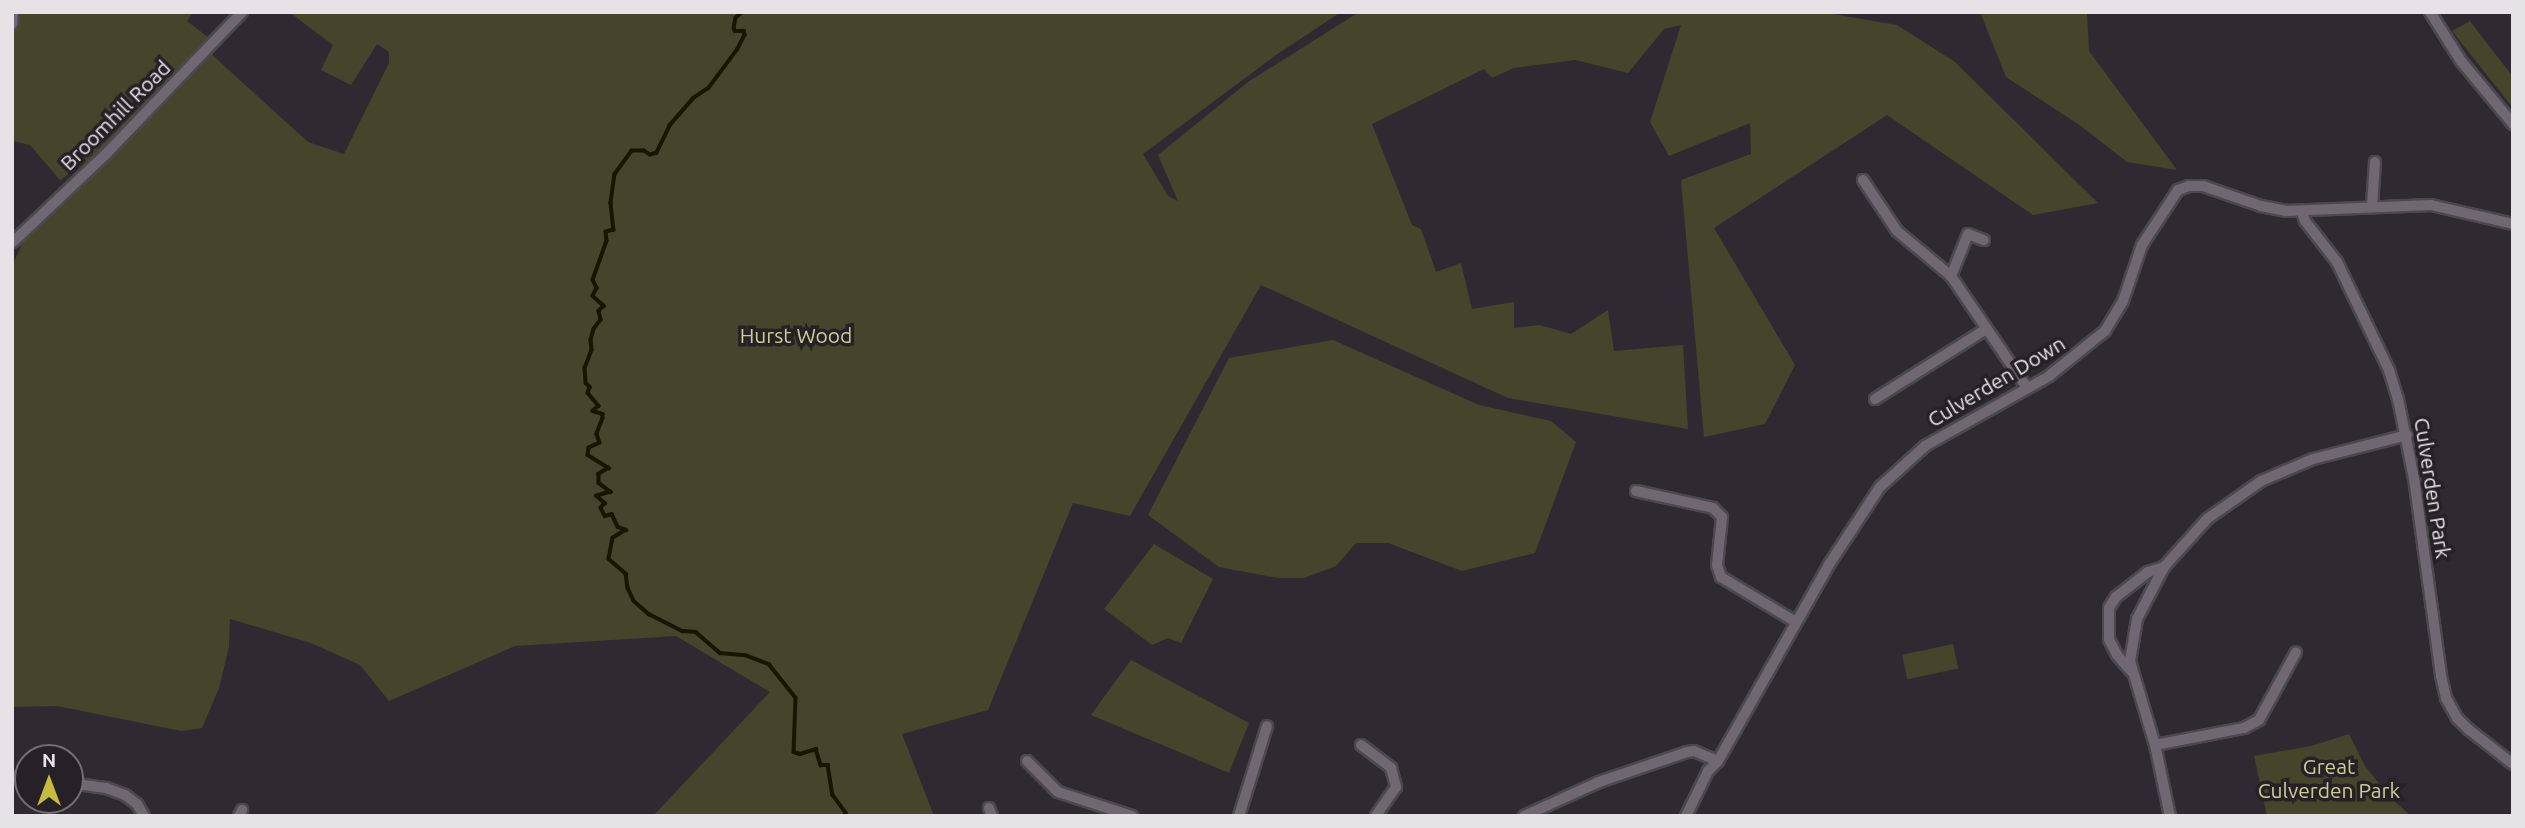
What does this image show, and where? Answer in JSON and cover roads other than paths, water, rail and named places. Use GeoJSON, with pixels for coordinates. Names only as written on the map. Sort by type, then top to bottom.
{"type":"FeatureCollection","features":[{"type":"Feature","properties":{"kind":"street"},"geometry":{"type":"LineString","coordinates":[[12,24],[13,12]]}},
{"type":"Feature","properties":{"kind":"street","name":"Broomhill Road"},"geometry":{"type":"LineString","coordinates":[[13,243],[107,153],[242,12]]}},
{"type":"Feature","properties":{"kind":"street"},"geometry":{"type":"LineString","coordinates":[[2430,12],[2461,61],[2513,124]]}},
{"type":"Feature","properties":{"kind":"street"},"geometry":{"type":"LineString","coordinates":[[2372,206],[2375,162]]}},
{"type":"Feature","properties":{"kind":"street"},"geometry":{"type":"LineString","coordinates":[[1863,180],[1897,231],[1951,276],[2026,388]]}},
{"type":"Feature","properties":{"kind":"street","name":"Culverden Down"},"geometry":{"type":"LineString","coordinates":[[1686,816],[1708,771],[1718,761],[1796,622],[1880,487],[1925,446],[2071,362],[2111,324],[2142,245],[2178,190],[2189,186],[2203,186],[2261,206],[2302,212],[2372,206],[2431,205],[2513,224]]}},
{"type":"Feature","properties":{"kind":"street","name":"Culverden Park"},"geometry":{"type":"LineString","coordinates":[[2302,212],[2305,221],[2337,262],[2389,370],[2407,435],[2446,698],[2468,729],[2513,764]]}},
{"type":"Feature","properties":{"kind":"street"},"geometry":{"type":"LineString","coordinates":[[1951,276],[1968,234],[1984,240]]}},
{"type":"Feature","properties":{"kind":"street"},"geometry":{"type":"LineString","coordinates":[[12,237],[13,243]]}},
{"type":"Feature","properties":{"kind":"street"},"geometry":{"type":"LineString","coordinates":[[1875,400],[1986,329]]}},
{"type":"Feature","properties":{"kind":"street"},"geometry":{"type":"LineString","coordinates":[[2170,816],[2155,745],[2132,672],[2130,651],[2137,619],[2164,567],[2207,519],[2260,481],[2313,459],[2407,435]]}},
{"type":"Feature","properties":{"kind":"street"},"geometry":{"type":"LineString","coordinates":[[1636,491],[1713,508],[1722,517],[1717,565],[1721,577],[1796,622]]}},
{"type":"Feature","properties":{"kind":"street"},"geometry":{"type":"LineString","coordinates":[[2132,672],[2117,655],[2109,639],[2109,608],[2116,597],[2147,572],[2164,567]]}},
{"type":"Feature","properties":{"kind":"street"},"geometry":{"type":"LineString","coordinates":[[2155,745],[2244,728],[2259,720],[2296,652]]}},
{"type":"Feature","properties":{"kind":"street"},"geometry":{"type":"LineString","coordinates":[[1239,816],[1267,726]]}},
{"type":"Feature","properties":{"kind":"street"},"geometry":{"type":"LineString","coordinates":[[1361,745],[1391,768],[1396,787],[1376,816]]}},
{"type":"Feature","properties":{"kind":"street"},"geometry":{"type":"LineString","coordinates":[[1524,816],[1599,782],[1687,752],[1694,751],[1718,761]]}},
{"type":"Feature","properties":{"kind":"street"},"geometry":{"type":"LineString","coordinates":[[1027,761],[1058,792],[1132,816]]}},
{"type":"Feature","properties":{"kind":"street"},"geometry":{"type":"LineString","coordinates":[[84,785],[106,788],[125,795],[137,804],[144,816]]}},
{"type":"Feature","properties":{"kind":"waterway"},"geometry":{"type":"LineString","coordinates":[[743,12],[736,18],[734,28],[735,31],[744,31],[745,35],[709,88],[694,98],[670,126],[657,153],[650,155],[644,151],[632,151],[615,174],[611,203],[614,230],[606,232],[607,241],[593,280],[597,288],[593,296],[604,306],[599,311],[601,320],[594,329],[591,340],[592,350],[585,368],[586,383],[590,387],[588,393],[599,406],[593,411],[603,414],[603,418],[597,434],[600,443],[589,448],[588,455],[609,468],[599,474],[599,483],[611,492],[597,496],[605,503],[601,508],[605,516],[612,514],[618,527],[626,530],[613,538],[609,559],[626,574],[634,601],[649,614],[683,631],[696,632],[720,653],[745,655],[769,664],[796,698],[794,752],[800,754],[816,749],[821,765],[828,765],[833,795],[846,813],[845,816]]}},
{"type":"Feature","properties":{"kind":"park label","name":"Hurst Wood"},"geometry":{"type":"Point","coordinates":[796,335]}},
{"type":"Feature","properties":{"kind":"park label","name":"Great Culverden Park"},"geometry":{"type":"Point","coordinates":[2329,778]}}]}
